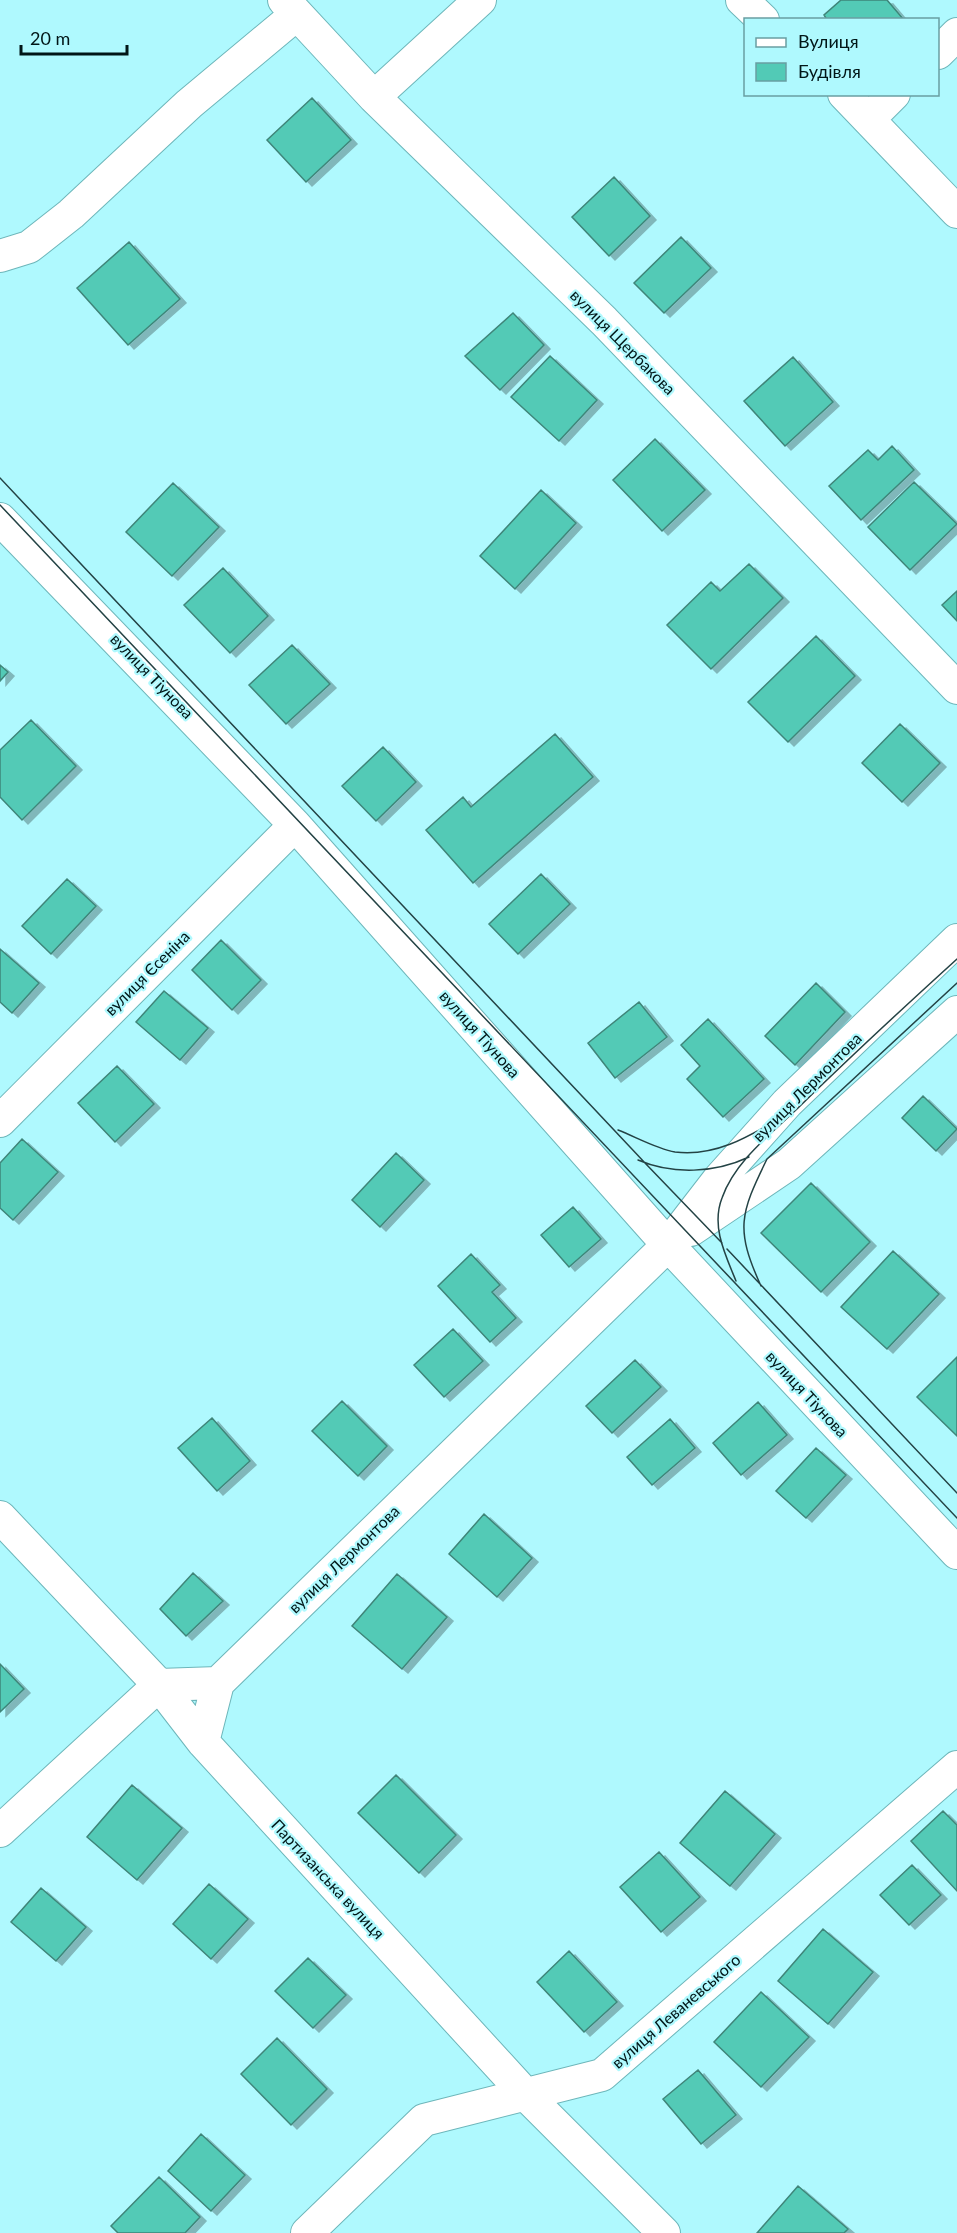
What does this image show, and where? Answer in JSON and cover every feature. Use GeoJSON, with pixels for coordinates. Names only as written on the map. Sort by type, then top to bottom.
{"type":"FeatureCollection","features":[{"type":"Feature","properties":{"kind":"street"},"geometry":{"type":"LineString","coordinates":[[374,97],[480,0]]}},
{"type":"Feature","properties":{"kind":"street"},"geometry":{"type":"LineString","coordinates":[[742,0],[761,18]]}},
{"type":"Feature","properties":{"kind":"street"},"geometry":{"type":"LineString","coordinates":[[0,256],[29,247],[71,214],[290,7]]}},
{"type":"Feature","properties":{"kind":"street","name":"вулиця Щербакова"},"geometry":{"type":"LineString","coordinates":[[290,7],[374,97],[604,321],[957,688]]}},
{"type":"Feature","properties":{"kind":"street"},"geometry":{"type":"LineString","coordinates":[[939,52],[957,34]]}},
{"type":"Feature","properties":{"kind":"street"},"geometry":{"type":"LineString","coordinates":[[846,96],[870,118],[957,212]]}},
{"type":"Feature","properties":{"kind":"street"},"geometry":{"type":"LineString","coordinates":[[870,118],[892,96]]}},
{"type":"Feature","properties":{"kind":"street","name":"вулиця Тіунова"},"geometry":{"type":"LineString","coordinates":[[0,519],[295,825],[668,1245],[957,1553]]}},
{"type":"Feature","properties":{"kind":"street","name":"вулиця Єсеніна"},"geometry":{"type":"LineString","coordinates":[[0,1122],[295,825]]}},
{"type":"Feature","properties":{"kind":"street","name":"вулиця Лермонтова"},"geometry":{"type":"LineString","coordinates":[[218,1683],[668,1245],[719,1179],[787,1103],[957,940]]}},
{"type":"Feature","properties":{"kind":"street","name":"вулиця Лермонтова"},"geometry":{"type":"LineString","coordinates":[[668,1245],[789,1164],[957,1012]]}},
{"type":"Feature","properties":{"kind":"street","name":"Партизанська вулиця"},"geometry":{"type":"LineString","coordinates":[[0,1517],[159,1685],[203,1742],[527,2096],[664,2233]]}},
{"type":"Feature","properties":{"kind":"street"},"geometry":{"type":"LineString","coordinates":[[0,1831],[159,1685],[218,1683],[203,1742]]}},
{"type":"Feature","properties":{"kind":"street","name":"вулиця Леваневського"},"geometry":{"type":"LineString","coordinates":[[308,2233],[424,2120],[527,2096],[602,2075],[957,1767]]}},
{"type":"Feature","properties":{"kind":"building"},"geometry":{"type":"Polygon","coordinates":[[[841,0],[887,0],[902,18],[826,18],[824,15],[841,0]]]}},
{"type":"Feature","properties":{"kind":"building"},"geometry":{"type":"Polygon","coordinates":[[[312,98],[351,140],[306,182],[267,140],[312,98]]]}},
{"type":"Feature","properties":{"kind":"building"},"geometry":{"type":"Polygon","coordinates":[[[614,177],[650,216],[609,256],[572,217],[614,177]]]}},
{"type":"Feature","properties":{"kind":"building"},"geometry":{"type":"Polygon","coordinates":[[[681,237],[711,268],[664,313],[634,283],[681,237]]]}},
{"type":"Feature","properties":{"kind":"building"},"geometry":{"type":"Polygon","coordinates":[[[129,242],[180,299],[128,345],[77,288],[129,242]]]}},
{"type":"Feature","properties":{"kind":"building"},"geometry":{"type":"Polygon","coordinates":[[[513,313],[544,345],[500,390],[465,356],[513,313]]]}},
{"type":"Feature","properties":{"kind":"building"},"geometry":{"type":"Polygon","coordinates":[[[550,356],[597,400],[559,441],[511,397],[550,356]]]}},
{"type":"Feature","properties":{"kind":"building"},"geometry":{"type":"Polygon","coordinates":[[[793,357],[833,402],[785,446],[744,401],[793,357]]]}},
{"type":"Feature","properties":{"kind":"building"},"geometry":{"type":"Polygon","coordinates":[[[655,439],[705,490],[662,531],[613,480],[655,439]]]}},
{"type":"Feature","properties":{"kind":"building"},"geometry":{"type":"Polygon","coordinates":[[[892,446],[914,470],[861,520],[829,486],[868,450],[878,460],[892,446]]]}},
{"type":"Feature","properties":{"kind":"building"},"geometry":{"type":"Polygon","coordinates":[[[914,482],[957,524],[910,570],[868,527],[914,482]]]}},
{"type":"Feature","properties":{"kind":"building"},"geometry":{"type":"Polygon","coordinates":[[[173,483],[219,527],[172,576],[126,532],[173,483]]]}},
{"type":"Feature","properties":{"kind":"building"},"geometry":{"type":"Polygon","coordinates":[[[541,490],[576,523],[515,589],[480,556],[541,490]]]}},
{"type":"Feature","properties":{"kind":"building"},"geometry":{"type":"Polygon","coordinates":[[[749,564],[783,598],[711,669],[667,625],[711,582],[720,591],[749,564]]]}},
{"type":"Feature","properties":{"kind":"building"},"geometry":{"type":"Polygon","coordinates":[[[223,568],[268,616],[230,653],[184,605],[223,568]]]}},
{"type":"Feature","properties":{"kind":"building"},"geometry":{"type":"Polygon","coordinates":[[[957,591],[957,621],[942,605],[957,591]]]}},
{"type":"Feature","properties":{"kind":"building"},"geometry":{"type":"Polygon","coordinates":[[[816,636],[855,676],[788,742],[748,702],[816,636]]]}},
{"type":"Feature","properties":{"kind":"building"},"geometry":{"type":"Polygon","coordinates":[[[292,645],[330,684],[286,724],[249,685],[292,645]]]}},
{"type":"Feature","properties":{"kind":"building"},"geometry":{"type":"Polygon","coordinates":[[[0,665],[8,672],[0,681],[0,665]]]}},
{"type":"Feature","properties":{"kind":"building"},"geometry":{"type":"Polygon","coordinates":[[[31,720],[76,766],[22,820],[0,797],[0,750],[31,720]]]}},
{"type":"Feature","properties":{"kind":"building"},"geometry":{"type":"Polygon","coordinates":[[[900,724],[940,763],[902,802],[862,763],[900,724]]]}},
{"type":"Feature","properties":{"kind":"building"},"geometry":{"type":"Polygon","coordinates":[[[555,734],[593,777],[473,883],[426,830],[463,797],[471,807],[555,734]]]}},
{"type":"Feature","properties":{"kind":"building"},"geometry":{"type":"Polygon","coordinates":[[[383,747],[416,782],[376,821],[342,786],[383,747]]]}},
{"type":"Feature","properties":{"kind":"building"},"geometry":{"type":"Polygon","coordinates":[[[541,874],[570,904],[518,954],[489,924],[541,874]]]}},
{"type":"Feature","properties":{"kind":"building"},"geometry":{"type":"Polygon","coordinates":[[[67,879],[96,906],[51,954],[22,926],[67,879]]]}},
{"type":"Feature","properties":{"kind":"building"},"geometry":{"type":"Polygon","coordinates":[[[221,940],[261,980],[232,1010],[192,970],[221,940]]]}},
{"type":"Feature","properties":{"kind":"building"},"geometry":{"type":"Polygon","coordinates":[[[0,949],[39,983],[12,1013],[0,1002],[0,949]]]}},
{"type":"Feature","properties":{"kind":"building"},"geometry":{"type":"Polygon","coordinates":[[[816,983],[845,1012],[795,1065],[765,1036],[816,983]]]}},
{"type":"Feature","properties":{"kind":"building"},"geometry":{"type":"Polygon","coordinates":[[[164,991],[208,1028],[180,1060],[136,1022],[164,991]]]}},
{"type":"Feature","properties":{"kind":"building"},"geometry":{"type":"Polygon","coordinates":[[[639,1002],[667,1037],[615,1078],[588,1043],[639,1002]]]}},
{"type":"Feature","properties":{"kind":"building"},"geometry":{"type":"Polygon","coordinates":[[[708,1019],[764,1079],[723,1117],[687,1079],[700,1066],[681,1045],[708,1019]]]}},
{"type":"Feature","properties":{"kind":"building"},"geometry":{"type":"Polygon","coordinates":[[[117,1066],[154,1104],[115,1142],[78,1103],[117,1066]]]}},
{"type":"Feature","properties":{"kind":"building"},"geometry":{"type":"Polygon","coordinates":[[[923,1096],[957,1129],[936,1151],[902,1118],[923,1096]]]}},
{"type":"Feature","properties":{"kind":"building"},"geometry":{"type":"Polygon","coordinates":[[[22,1139],[58,1172],[13,1220],[0,1208],[0,1163],[22,1139]]]}},
{"type":"Feature","properties":{"kind":"building"},"geometry":{"type":"Polygon","coordinates":[[[396,1153],[424,1180],[380,1227],[352,1200],[396,1153]]]}},
{"type":"Feature","properties":{"kind":"building"},"geometry":{"type":"Polygon","coordinates":[[[811,1183],[870,1242],[821,1292],[761,1233],[811,1183]]]}},
{"type":"Feature","properties":{"kind":"building"},"geometry":{"type":"Polygon","coordinates":[[[573,1207],[601,1239],[569,1267],[541,1235],[573,1207]]]}},
{"type":"Feature","properties":{"kind":"building"},"geometry":{"type":"Polygon","coordinates":[[[893,1251],[939,1294],[887,1349],[841,1307],[893,1251]]]}},
{"type":"Feature","properties":{"kind":"building"},"geometry":{"type":"Polygon","coordinates":[[[471,1254],[500,1285],[492,1292],[516,1318],[490,1342],[438,1286],[471,1254]]]}},
{"type":"Feature","properties":{"kind":"building"},"geometry":{"type":"Polygon","coordinates":[[[453,1329],[483,1361],[444,1397],[414,1365],[453,1329]]]}},
{"type":"Feature","properties":{"kind":"building"},"geometry":{"type":"Polygon","coordinates":[[[957,1357],[957,1436],[917,1397],[957,1357]]]}},
{"type":"Feature","properties":{"kind":"building"},"geometry":{"type":"Polygon","coordinates":[[[635,1360],[661,1387],[612,1433],[586,1406],[635,1360]]]}},
{"type":"Feature","properties":{"kind":"building"},"geometry":{"type":"Polygon","coordinates":[[[342,1401],[387,1446],[358,1476],[312,1431],[342,1401]]]}},
{"type":"Feature","properties":{"kind":"building"},"geometry":{"type":"Polygon","coordinates":[[[758,1402],[787,1435],[741,1475],[713,1443],[758,1402]]]}},
{"type":"Feature","properties":{"kind":"building"},"geometry":{"type":"Polygon","coordinates":[[[212,1418],[250,1461],[217,1491],[178,1448],[212,1418]]]}},
{"type":"Feature","properties":{"kind":"building"},"geometry":{"type":"Polygon","coordinates":[[[670,1419],[695,1448],[652,1485],[627,1457],[670,1419]]]}},
{"type":"Feature","properties":{"kind":"building"},"geometry":{"type":"Polygon","coordinates":[[[816,1448],[846,1475],[806,1518],[776,1491],[816,1448]]]}},
{"type":"Feature","properties":{"kind":"building"},"geometry":{"type":"Polygon","coordinates":[[[484,1514],[532,1558],[497,1597],[449,1554],[484,1514]]]}},
{"type":"Feature","properties":{"kind":"building"},"geometry":{"type":"Polygon","coordinates":[[[193,1573],[223,1601],[186,1636],[160,1609],[193,1573]]]}},
{"type":"Feature","properties":{"kind":"building"},"geometry":{"type":"Polygon","coordinates":[[[397,1574],[447,1617],[402,1669],[352,1626],[397,1574]]]}},
{"type":"Feature","properties":{"kind":"building"},"geometry":{"type":"Polygon","coordinates":[[[0,1664],[24,1689],[0,1712],[0,1664]]]}},
{"type":"Feature","properties":{"kind":"building"},"geometry":{"type":"Polygon","coordinates":[[[396,1775],[456,1835],[419,1873],[358,1813],[396,1775]]]}},
{"type":"Feature","properties":{"kind":"building"},"geometry":{"type":"Polygon","coordinates":[[[132,1785],[182,1828],[137,1880],[87,1837],[132,1785]]]}},
{"type":"Feature","properties":{"kind":"building"},"geometry":{"type":"Polygon","coordinates":[[[725,1791],[775,1834],[730,1886],[680,1843],[725,1791]]]}},
{"type":"Feature","properties":{"kind":"building"},"geometry":{"type":"Polygon","coordinates":[[[943,1811],[957,1825],[957,1891],[911,1841],[943,1811]]]}},
{"type":"Feature","properties":{"kind":"building"},"geometry":{"type":"Polygon","coordinates":[[[659,1852],[700,1897],[661,1932],[620,1887],[659,1852]]]}},
{"type":"Feature","properties":{"kind":"building"},"geometry":{"type":"Polygon","coordinates":[[[912,1865],[941,1895],[909,1925],[880,1895],[912,1865]]]}},
{"type":"Feature","properties":{"kind":"building"},"geometry":{"type":"Polygon","coordinates":[[[209,1884],[248,1919],[211,1959],[173,1924],[209,1884]]]}},
{"type":"Feature","properties":{"kind":"building"},"geometry":{"type":"Polygon","coordinates":[[[41,1888],[86,1927],[56,1961],[11,1922],[41,1888]]]}},
{"type":"Feature","properties":{"kind":"building"},"geometry":{"type":"Polygon","coordinates":[[[823,1929],[873,1972],[828,2024],[778,1981],[823,1929]]]}},
{"type":"Feature","properties":{"kind":"building"},"geometry":{"type":"Polygon","coordinates":[[[569,1951],[617,2002],[584,2032],[537,1982],[569,1951]]]}},
{"type":"Feature","properties":{"kind":"building"},"geometry":{"type":"Polygon","coordinates":[[[308,1958],[346,1995],[313,2028],[275,1991],[308,1958]]]}},
{"type":"Feature","properties":{"kind":"building"},"geometry":{"type":"Polygon","coordinates":[[[761,1992],[809,2037],[761,2087],[714,2042],[761,1992]]]}},
{"type":"Feature","properties":{"kind":"building"},"geometry":{"type":"Polygon","coordinates":[[[277,2038],[327,2089],[291,2125],[241,2074],[277,2038]]]}},
{"type":"Feature","properties":{"kind":"building"},"geometry":{"type":"Polygon","coordinates":[[[698,2070],[736,2115],[701,2144],[663,2099],[698,2070]]]}},
{"type":"Feature","properties":{"kind":"building"},"geometry":{"type":"Polygon","coordinates":[[[201,2134],[245,2175],[211,2211],[168,2171],[201,2134]]]}},
{"type":"Feature","properties":{"kind":"building"},"geometry":{"type":"Polygon","coordinates":[[[159,2177],[200,2217],[185,2233],[118,2233],[111,2226],[159,2177]]]}},
{"type":"Feature","properties":{"kind":"building"},"geometry":{"type":"Polygon","coordinates":[[[798,2186],[848,2229],[844,2233],[757,2233],[798,2186]]]}},
{"type":"Feature","properties":{"kind":"tram line"},"geometry":{"type":"LineString","coordinates":[[0,478],[646,1164]]}},
{"type":"Feature","properties":{"kind":"tram line"},"geometry":{"type":"LineString","coordinates":[[0,505],[957,1518]]}},
{"type":"Feature","properties":{"kind":"tram line"},"geometry":{"type":"LineString","coordinates":[[736,1281],[721,1240],[718,1219],[722,1198],[736,1172],[766,1138],[957,959]]}},
{"type":"Feature","properties":{"kind":"tram line"},"geometry":{"type":"LineString","coordinates":[[761,1286],[747,1250],[744,1222],[751,1194],[767,1159],[957,983]]}},
{"type":"Feature","properties":{"kind":"tram line"},"geometry":{"type":"LineString","coordinates":[[618,1130],[661,1148],[690,1153],[730,1144],[780,1118]]}},
{"type":"Feature","properties":{"kind":"tram line"},"geometry":{"type":"LineString","coordinates":[[638,1160],[665,1168],[694,1170],[722,1166],[749,1157]]}},
{"type":"Feature","properties":{"kind":"tram line"},"geometry":{"type":"LineString","coordinates":[[645,1163],[722,1243]]}},
{"type":"Feature","properties":{"kind":"tram line"},"geometry":{"type":"LineString","coordinates":[[727,1249],[957,1493]]}}]}
